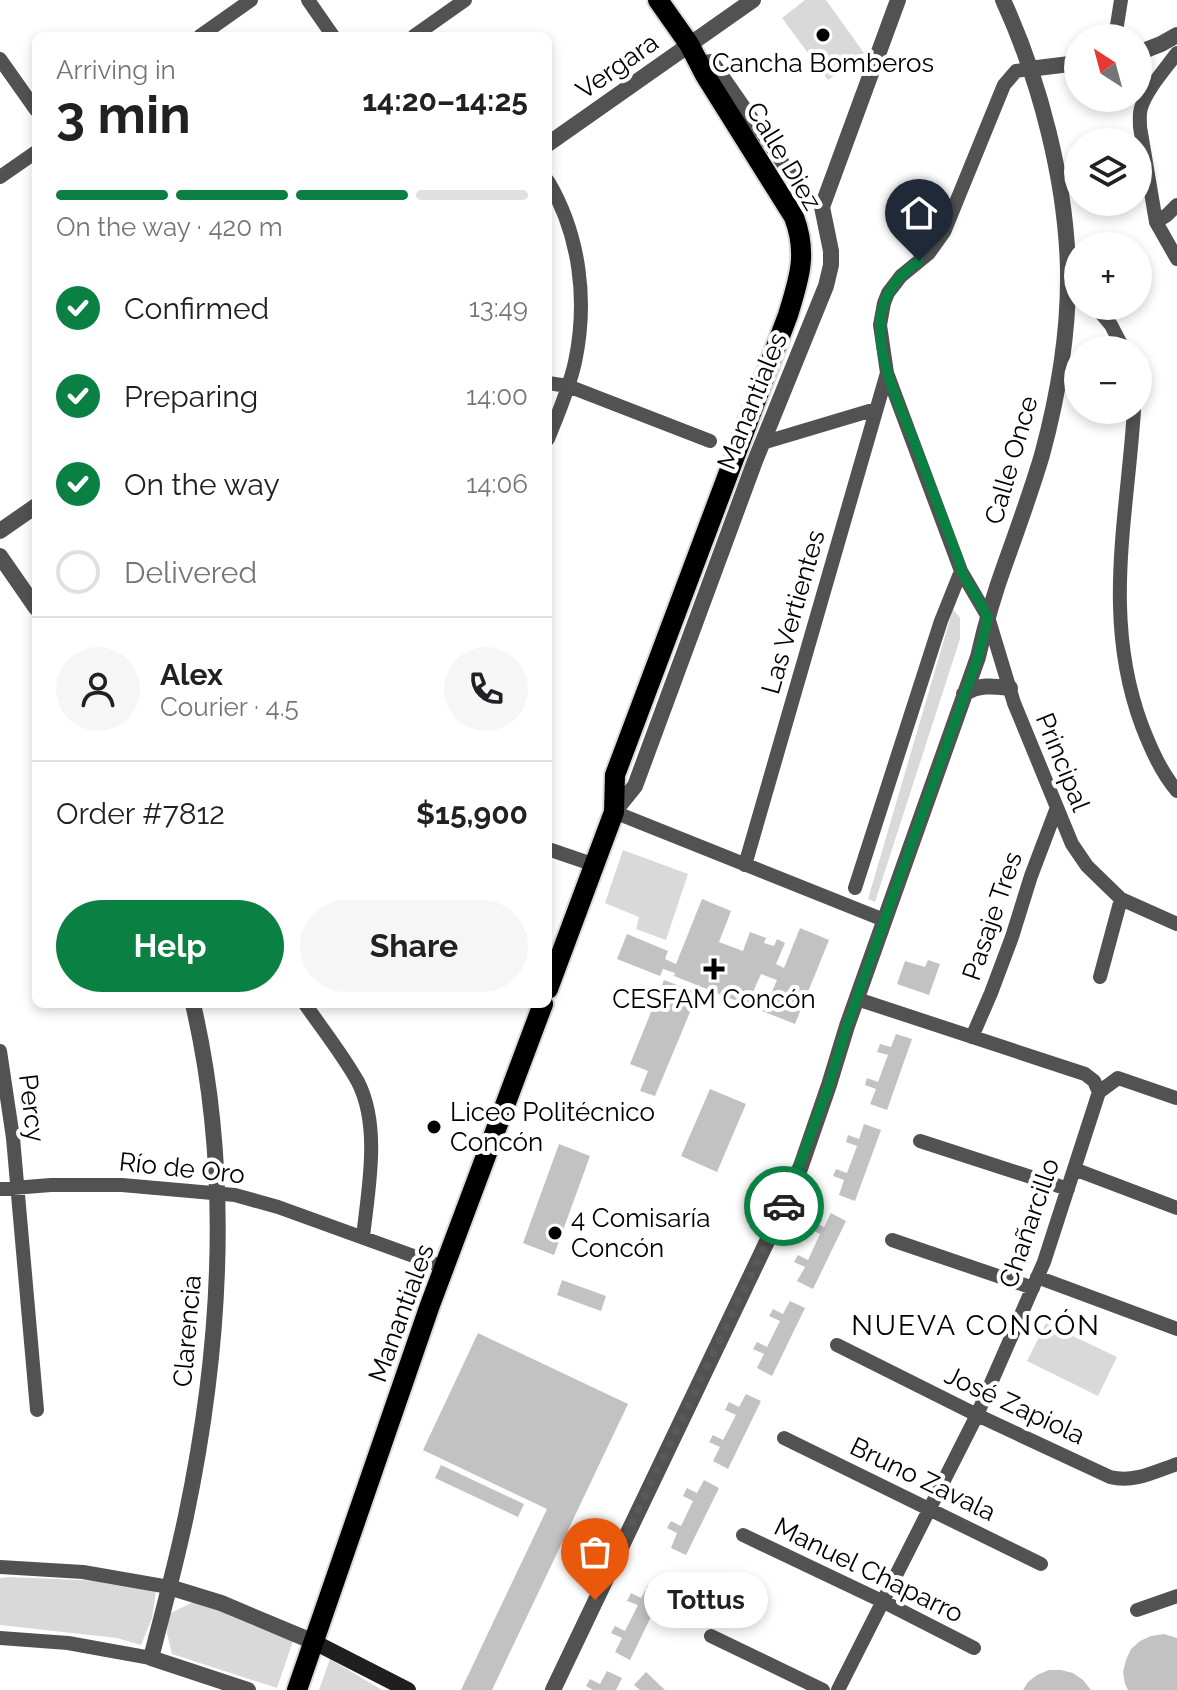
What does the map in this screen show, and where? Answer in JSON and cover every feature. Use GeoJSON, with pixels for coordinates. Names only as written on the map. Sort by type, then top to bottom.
{"type":"FeatureCollection","features":[{"type":"Feature","properties":{"kind":"main road","name":"Calle Diez"},"geometry":{"type":"LineString","coordinates":[[658,0],[794,217],[802,254],[798,283]]}},
{"type":"Feature","properties":{"kind":"main road","name":"Manantiales"},"geometry":{"type":"LineString","coordinates":[[552,978],[614,812],[615,775],[798,283]]}},
{"type":"Feature","properties":{"kind":"main road","name":"Manantiales"},"geometry":{"type":"LineString","coordinates":[[297,1690],[444,1267],[541,1008]]}},
{"type":"Feature","properties":{"kind":"main road"},"geometry":{"type":"LineString","coordinates":[[314,1642],[408,1690]]}},
{"type":"Feature","properties":{"kind":"street"},"geometry":{"type":"LineString","coordinates":[[206,32],[251,0]]}},
{"type":"Feature","properties":{"kind":"street"},"geometry":{"type":"LineString","coordinates":[[308,0],[330,32]]}},
{"type":"Feature","properties":{"kind":"street"},"geometry":{"type":"LineString","coordinates":[[420,32],[465,0]]}},
{"type":"Feature","properties":{"kind":"street","name":"Vergara"},"geometry":{"type":"LineString","coordinates":[[552,142],[694,54],[753,0]]}},
{"type":"Feature","properties":{"kind":"street","name":"Manantiales"},"geometry":{"type":"LineString","coordinates":[[614,812],[635,786],[762,443],[826,286],[831,251],[822,207],[898,0]]}},
{"type":"Feature","properties":{"kind":"street","name":"Calle Once"},"geometry":{"type":"LineString","coordinates":[[1003,0],[1029,69],[1054,157],[1064,232]]}},
{"type":"Feature","properties":{"kind":"street"},"geometry":{"type":"LineString","coordinates":[[1117,24],[1121,0]]}},
{"type":"Feature","properties":{"kind":"street"},"geometry":{"type":"LineString","coordinates":[[1152,48],[1177,35]]}},
{"type":"Feature","properties":{"kind":"street"},"geometry":{"type":"LineString","coordinates":[[1177,53],[1142,103],[1140,112],[1156,222],[1177,259]]}},
{"type":"Feature","properties":{"kind":"street","name":"Calle Diez"},"geometry":{"type":"LineString","coordinates":[[694,54],[712,61],[805,195]]}},
{"type":"Feature","properties":{"kind":"street"},"geometry":{"type":"LineString","coordinates":[[0,59],[32,104]]}},
{"type":"Feature","properties":{"kind":"street"},"geometry":{"type":"LineString","coordinates":[[1029,69],[1064,65]]}},
{"type":"Feature","properties":{"kind":"street","name":"Principal"},"geometry":{"type":"LineString","coordinates":[[1029,69],[1016,71],[1004,85],[944,232],[929,253],[901,276],[888,293],[880,325],[887,373],[961,571],[988,617],[1014,703],[1072,844],[1087,866],[1121,899],[1177,924]]}},
{"type":"Feature","properties":{"kind":"street"},"geometry":{"type":"LineString","coordinates":[[0,177],[32,155]]}},
{"type":"Feature","properties":{"kind":"street"},"geometry":{"type":"LineString","coordinates":[[552,190],[575,251],[581,318],[568,386],[552,428]]}},
{"type":"Feature","properties":{"kind":"street"},"geometry":{"type":"LineString","coordinates":[[1156,222],[1177,205]]}},
{"type":"Feature","properties":{"kind":"street","name":"Calle Once"},"geometry":{"type":"LineString","coordinates":[[553,1690],[783,1208],[829,1085],[978,657],[1004,564],[1032,489],[1052,412],[1064,320]]}},
{"type":"Feature","properties":{"kind":"street","name":"Las Vertientes"},"geometry":{"type":"LineString","coordinates":[[745,865],[887,373]]}},
{"type":"Feature","properties":{"kind":"street"},"geometry":{"type":"LineString","coordinates":[[552,384],[568,386],[710,441]]}},
{"type":"Feature","properties":{"kind":"street"},"geometry":{"type":"LineString","coordinates":[[762,443],[876,409]]}},
{"type":"Feature","properties":{"kind":"street"},"geometry":{"type":"LineString","coordinates":[[1133,424],[1119,586],[1121,638],[1137,712],[1162,770],[1177,791]]}},
{"type":"Feature","properties":{"kind":"street"},"geometry":{"type":"LineString","coordinates":[[0,531],[32,509]]}},
{"type":"Feature","properties":{"kind":"street"},"geometry":{"type":"LineString","coordinates":[[0,556],[32,602]]}},
{"type":"Feature","properties":{"kind":"street"},"geometry":{"type":"LineString","coordinates":[[855,888],[941,621],[961,571]]}},
{"type":"Feature","properties":{"kind":"street"},"geometry":{"type":"LineString","coordinates":[[964,694],[973,688],[1010,688]]}},
{"type":"Feature","properties":{"kind":"street","name":"Pasaje Tres"},"geometry":{"type":"LineString","coordinates":[[972,1037],[1012,937],[1056,810]]}},
{"type":"Feature","properties":{"kind":"street"},"geometry":{"type":"LineString","coordinates":[[614,812],[884,920]]}},
{"type":"Feature","properties":{"kind":"street"},"geometry":{"type":"LineString","coordinates":[[552,850],[595,865]]}},
{"type":"Feature","properties":{"kind":"street"},"geometry":{"type":"LineString","coordinates":[[1100,977],[1121,899]]}},
{"type":"Feature","properties":{"kind":"street"},"geometry":{"type":"LineString","coordinates":[[857,999],[1085,1074],[1094,1081],[1099,1092],[1118,1078],[1176,1098]]}},
{"type":"Feature","properties":{"kind":"street","name":"Clarencia"},"geometry":{"type":"LineString","coordinates":[[151,1658],[192,1486],[207,1388],[216,1297],[218,1193],[205,1067],[194,1008]]}},
{"type":"Feature","properties":{"kind":"street"},"geometry":{"type":"LineString","coordinates":[[308,1008],[359,1084],[365,1103],[371,1145],[363,1237]]}},
{"type":"Feature","properties":{"kind":"street","name":"Percy"},"geometry":{"type":"LineString","coordinates":[[0,1051],[11,1125],[37,1410]]}},
{"type":"Feature","properties":{"kind":"street","name":"Chañarcillo"},"geometry":{"type":"LineString","coordinates":[[838,1690],[977,1415],[1035,1283],[1099,1092]]}},
{"type":"Feature","properties":{"kind":"street"},"geometry":{"type":"LineString","coordinates":[[920,1141],[1068,1189]]}},
{"type":"Feature","properties":{"kind":"street"},"geometry":{"type":"LineString","coordinates":[[1074,1169],[1177,1208]]}},
{"type":"Feature","properties":{"kind":"street","name":"Río de Oro"},"geometry":{"type":"LineString","coordinates":[[0,1189],[122,1185],[251,1198],[444,1267]]}},
{"type":"Feature","properties":{"kind":"street"},"geometry":{"type":"LineString","coordinates":[[892,1240],[1177,1329]]}},
{"type":"Feature","properties":{"kind":"street","name":"José Zapiola"},"geometry":{"type":"LineString","coordinates":[[837,1345],[1110,1477],[1136,1478],[1177,1464]]}},
{"type":"Feature","properties":{"kind":"street","name":"Bruno Zavala"},"geometry":{"type":"LineString","coordinates":[[784,1438],[1041,1564]]}},
{"type":"Feature","properties":{"kind":"street","name":"Manuel Chaparro"},"geometry":{"type":"LineString","coordinates":[[743,1535],[974,1648]]}},
{"type":"Feature","properties":{"kind":"street"},"geometry":{"type":"LineString","coordinates":[[0,1567],[83,1572],[169,1587],[221,1603],[314,1642]]}},
{"type":"Feature","properties":{"kind":"street"},"geometry":{"type":"LineString","coordinates":[[1137,1610],[1177,1596]]}},
{"type":"Feature","properties":{"kind":"street"},"geometry":{"type":"LineString","coordinates":[[711,1636],[823,1690]]}},
{"type":"Feature","properties":{"kind":"street"},"geometry":{"type":"LineString","coordinates":[[0,1638],[68,1643],[151,1658],[248,1690]]}},
{"type":"Feature","properties":{"kind":"shaded area","name":"Cancha Bomberos"},"geometry":{"type":"Polygon","coordinates":[[[805,0],[826,0],[864,53],[828,80],[782,18],[805,0]]]}},
{"type":"Feature","properties":{"kind":"shaded area"},"geometry":{"type":"Polygon","coordinates":[[[953,609],[960,618],[960,639],[875,902],[868,899],[953,609]]]}},
{"type":"Feature","properties":{"kind":"shaded area"},"geometry":{"type":"Polygon","coordinates":[[[623,850],[688,874],[666,940],[636,929],[639,917],[605,903],[623,850]]]}},
{"type":"Feature","properties":{"kind":"shaded area"},"geometry":{"type":"Polygon","coordinates":[[[1046,1323],[1117,1357],[1098,1396],[1027,1361],[1046,1323]]]}},
{"type":"Feature","properties":{"kind":"shaded area"},"geometry":{"type":"Polygon","coordinates":[[[0,1578],[104,1581],[156,1591],[152,1618],[141,1645],[117,1638],[0,1625],[0,1578]]]}},
{"type":"Feature","properties":{"kind":"shaded area"},"geometry":{"type":"Polygon","coordinates":[[[195,1601],[293,1641],[277,1688],[172,1654],[167,1633],[169,1614],[195,1601]]]}},
{"type":"Feature","properties":{"kind":"shaded area"},"geometry":{"type":"Polygon","coordinates":[[[330,1659],[382,1690],[319,1690],[330,1659]]]}},
{"type":"Feature","properties":{"kind":"building"},"geometry":{"type":"Polygon","coordinates":[[[702,899],[731,911],[719,942],[743,951],[750,932],[766,938],[764,943],[774,946],[777,939],[785,943],[776,964],[784,968],[800,928],[829,940],[795,1024],[674,976],[675,973],[663,969],[660,976],[617,959],[627,934],[668,951],[665,959],[676,964],[702,899]],[[761,974],[753,992],[769,999],[777,980],[761,974]]]}},
{"type":"Feature","properties":{"kind":"building"},"geometry":{"type":"Polygon","coordinates":[[[928,960],[940,964],[929,995],[897,984],[905,961],[925,967],[928,960]]]}},
{"type":"Feature","properties":{"kind":"building"},"geometry":{"type":"Polygon","coordinates":[[[664,980],[698,993],[655,1096],[640,1091],[648,1071],[630,1064],[664,980]]]}},
{"type":"Feature","properties":{"kind":"building"},"geometry":{"type":"Polygon","coordinates":[[[896,1034],[912,1039],[887,1110],[870,1104],[876,1089],[865,1085],[867,1078],[878,1082],[888,1055],[877,1052],[880,1044],[891,1047],[896,1034]]]}},
{"type":"Feature","properties":{"kind":"building"},"geometry":{"type":"Polygon","coordinates":[[[710,1089],[746,1104],[717,1172],[681,1156],[710,1089]]]}},
{"type":"Feature","properties":{"kind":"building"},"geometry":{"type":"Polygon","coordinates":[[[864,1124],[881,1130],[855,1201],[839,1195],[844,1180],[833,1176],[836,1169],[847,1173],[857,1146],[846,1142],[848,1135],[859,1139],[864,1124]]]}},
{"type":"Feature","properties":{"kind":"building"},"geometry":{"type":"Polygon","coordinates":[[[559,1144],[590,1156],[554,1255],[523,1243],[559,1144]]]}},
{"type":"Feature","properties":{"kind":"building"},"geometry":{"type":"Polygon","coordinates":[[[831,1213],[846,1221],[813,1289],[797,1281],[805,1267],[794,1262],[798,1255],[808,1260],[820,1234],[810,1229],[814,1222],[824,1227],[831,1213]]]}},
{"type":"Feature","properties":{"kind":"building"},"geometry":{"type":"Polygon","coordinates":[[[562,1280],[606,1296],[601,1311],[557,1295],[562,1280]]]}},
{"type":"Feature","properties":{"kind":"building"},"geometry":{"type":"Polygon","coordinates":[[[790,1301],[805,1308],[772,1376],[757,1368],[764,1354],[753,1349],[757,1342],[767,1347],[780,1321],[769,1316],[773,1309],[783,1314],[790,1301]]]}},
{"type":"Feature","properties":{"kind":"building"},"geometry":{"type":"Polygon","coordinates":[[[478,1333],[628,1404],[492,1690],[461,1690],[547,1509],[423,1450],[478,1333]]]}},
{"type":"Feature","properties":{"kind":"building"},"geometry":{"type":"Polygon","coordinates":[[[746,1394],[761,1401],[728,1469],[713,1461],[720,1447],[709,1442],[713,1435],[723,1440],[736,1415],[725,1410],[729,1402],[739,1407],[746,1394]]]}},
{"type":"Feature","properties":{"kind":"building"},"geometry":{"type":"Polygon","coordinates":[[[441,1465],[524,1504],[518,1517],[435,1478],[441,1465]]]}},
{"type":"Feature","properties":{"kind":"building"},"geometry":{"type":"Polygon","coordinates":[[[704,1480],[719,1488],[686,1555],[671,1548],[677,1533],[667,1528],[671,1521],[681,1526],[693,1501],[683,1496],[687,1488],[697,1493],[704,1480]]]}},
{"type":"Feature","properties":{"kind":"building"},"geometry":{"type":"Polygon","coordinates":[[[648,1585],[663,1592],[630,1660],[615,1652],[622,1638],[611,1633],[615,1626],[625,1631],[638,1605],[627,1601],[631,1593],[641,1598],[648,1585]]]}},
{"type":"Feature","properties":{"kind":"building"},"geometry":{"type":"Polygon","coordinates":[[[1164,1634],[1177,1638],[1177,1690],[1128,1690],[1123,1672],[1131,1649],[1151,1636],[1164,1634]]]}},
{"type":"Feature","properties":{"kind":"building"},"geometry":{"type":"Polygon","coordinates":[[[1049,1670],[1073,1673],[1091,1690],[1023,1690],[1037,1675],[1049,1670]]]}},
{"type":"Feature","properties":{"kind":"building"},"geometry":{"type":"Polygon","coordinates":[[[607,1671],[622,1678],[616,1690],[593,1690],[586,1686],[590,1679],[600,1684],[607,1671]]]}},
{"type":"Feature","properties":{"kind":"building"},"geometry":{"type":"Polygon","coordinates":[[[646,1672],[665,1690],[640,1690],[634,1685],[646,1672]]]}},
{"type":"Feature","properties":{"kind":"way so far"},"geometry":{"type":"LineString","coordinates":[[595,1600],[784,1206]]}},
{"type":"Feature","properties":{"kind":"place","name":"Cancha Bomberos"},"geometry":{"type":"Point","coordinates":[823,35]}},
{"type":"Feature","properties":{"kind":"place","name":"CESFAM Concón"},"geometry":{"type":"Point","coordinates":[714,969]}},
{"type":"Feature","properties":{"kind":"place","name":"Liceo Politécnico Concón"},"geometry":{"type":"Point","coordinates":[434,1127]}},
{"type":"Feature","properties":{"kind":"place","name":"4 Comisaría Concón"},"geometry":{"type":"Point","coordinates":[555,1233]}},
{"type":"Feature","properties":{"kind":"place","name":"Tottus"},"geometry":{"type":"Point","coordinates":[595,1600]}},
{"type":"Feature","properties":{"kind":"district","name":"NUEVA CONCÓN"},"geometry":{"type":"Point","coordinates":[976,1325]}},
{"type":"Feature","properties":{"kind":"route"},"geometry":{"type":"LineString","coordinates":[[784,1206],[801,1166],[847,1026],[978,657],[988,617],[961,571],[887,373],[880,325],[884,303],[894,284],[919,261]]}}]}
